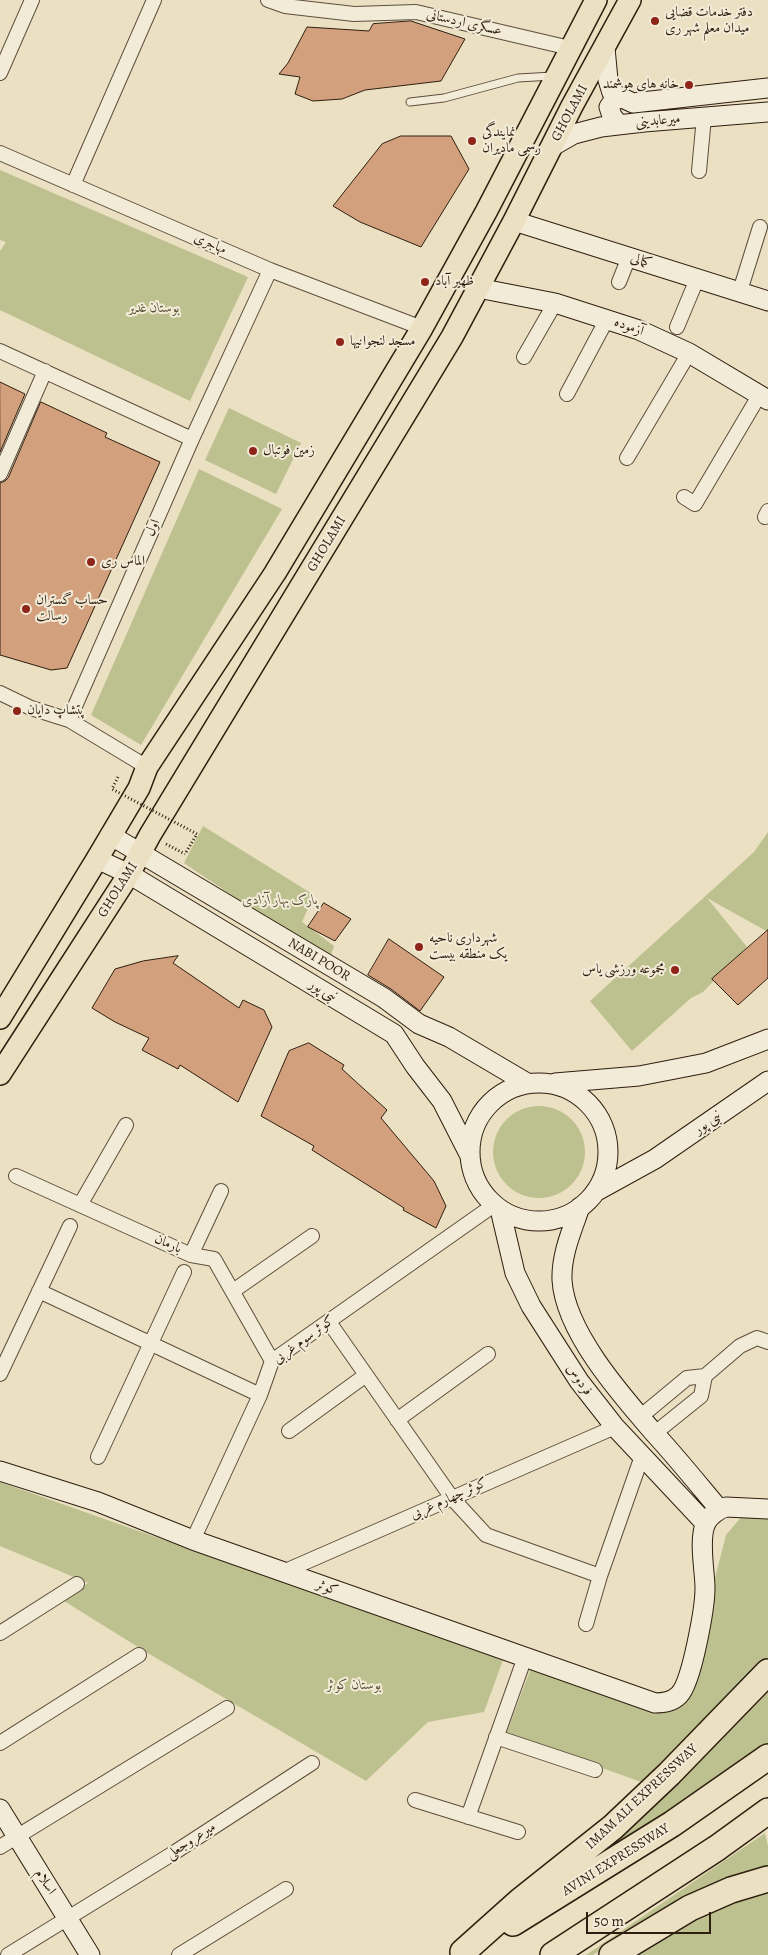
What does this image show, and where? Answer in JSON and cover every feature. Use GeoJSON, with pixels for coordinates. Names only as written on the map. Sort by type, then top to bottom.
{"type":"FeatureCollection","features":[{"type":"Feature","properties":{"kind":"highway","name":"IMAM ALI EXPRESSWAY"},"geometry":{"type":"LineString","coordinates":[[461,1954],[520,1902],[613,1827],[676,1768],[768,1672]]}},
{"type":"Feature","properties":{"kind":"highway","name":"AVINI EXPRESSWAY"},"geometry":{"type":"LineString","coordinates":[[461,1954],[560,1896],[672,1824],[768,1756]]}},
{"type":"Feature","properties":{"kind":"highway"},"geometry":{"type":"LineString","coordinates":[[553,1955],[717,1848],[768,1811]]}},
{"type":"Feature","properties":{"kind":"highway"},"geometry":{"type":"LineString","coordinates":[[612,1955],[690,1908],[731,1890],[768,1878]]}},
{"type":"Feature","properties":{"kind":"main road","name":"GHOLAMI"},"geometry":{"type":"LineString","coordinates":[[0,1018],[139,788],[147,767],[275,572],[422,328],[486,212],[596,0]]}},
{"type":"Feature","properties":{"kind":"main road","name":"GHOLAMI"},"geometry":{"type":"LineString","coordinates":[[0,1074],[129,874],[442,354],[630,0]]}},
{"type":"Feature","properties":{"kind":"main road","name":"میرعابدینی"},"geometry":{"type":"LineString","coordinates":[[605,48],[608,80],[612,93],[633,103],[768,88]]}},
{"type":"Feature","properties":{"kind":"main road"},"geometry":{"type":"LineString","coordinates":[[619,125],[612,116],[609,106],[614,100],[622,98]]}},
{"type":"Feature","properties":{"kind":"main road","name":"میرعابدینی"},"geometry":{"type":"LineString","coordinates":[[552,146],[574,134],[619,125],[768,112]]}},
{"type":"Feature","properties":{"kind":"main road","name":"کمالی"},"geometry":{"type":"LineString","coordinates":[[514,221],[768,301]]}},
{"type":"Feature","properties":{"kind":"main road","name":"آزموده"},"geometry":{"type":"LineString","coordinates":[[478,288],[555,303],[639,330],[689,353],[764,397]]}},
{"type":"Feature","properties":{"kind":"main road","name":"NABI POOR"},"geometry":{"type":"LineString","coordinates":[[110,835],[384,998],[419,1024],[449,1037],[527,1083]]}},
{"type":"Feature","properties":{"kind":"main road","name":"نبی پور"},"geometry":{"type":"LineString","coordinates":[[97,859],[129,874],[394,1034],[415,1066],[442,1100],[470,1156]]}},
{"type":"Feature","properties":{"kind":"main road"},"geometry":{"type":"LineString","coordinates":[[552,1084],[571,1090],[587,1102],[599,1117],[606,1136],[608,1155],[604,1175],[595,1192],[580,1207],[561,1217],[540,1221],[519,1218],[497,1207],[482,1191],[474,1175],[470,1156],[471,1136],[479,1117],[491,1101],[508,1090],[527,1083],[552,1084],[639,1076],[706,1063],[768,1039]]}},
{"type":"Feature","properties":{"kind":"main road","name":"نبی پور"},"geometry":{"type":"LineString","coordinates":[[595,1192],[655,1159],[768,1081]]}},
{"type":"Feature","properties":{"kind":"main road","name":"فردوس"},"geometry":{"type":"LineString","coordinates":[[497,1207],[516,1273],[531,1306],[579,1381],[614,1426],[705,1524]]}},
{"type":"Feature","properties":{"kind":"main road","name":"فردوس"},"geometry":{"type":"LineString","coordinates":[[580,1207],[565,1256],[562,1279],[566,1302],[579,1332],[640,1417],[719,1509]]}},
{"type":"Feature","properties":{"kind":"main road","name":"کوثر"},"geometry":{"type":"LineString","coordinates":[[0,1471],[98,1502],[193,1540],[655,1703],[667,1703],[680,1694],[690,1670],[698,1641],[705,1590],[702,1540],[705,1524]]}},
{"type":"Feature","properties":{"kind":"main road"},"geometry":{"type":"LineString","coordinates":[[705,1524],[719,1509],[726,1507],[768,1509]]}},
{"type":"Feature","properties":{"kind":"main road","name":"اسلام"},"geometry":{"type":"LineString","coordinates":[[0,1809],[90,1955]]}},
{"type":"Feature","properties":{"kind":"street"},"geometry":{"type":"LineString","coordinates":[[0,73],[32,0]]}},
{"type":"Feature","properties":{"kind":"street"},"geometry":{"type":"LineString","coordinates":[[73,185],[154,0]]}},
{"type":"Feature","properties":{"kind":"street","name":"عسگری اردستانی"},"geometry":{"type":"LineString","coordinates":[[268,0],[285,6],[354,14],[416,12],[570,48]]}},
{"type":"Feature","properties":{"kind":"street"},"geometry":{"type":"LineString","coordinates":[[354,14],[362,0]]}},
{"type":"Feature","properties":{"kind":"street"},"geometry":{"type":"LineString","coordinates":[[699,171],[704,117]]}},
{"type":"Feature","properties":{"kind":"street","name":"مهاجری"},"geometry":{"type":"LineString","coordinates":[[0,153],[270,270],[422,328]]}},
{"type":"Feature","properties":{"kind":"street"},"geometry":{"type":"LineString","coordinates":[[740,291],[760,227]]}},
{"type":"Feature","properties":{"kind":"street"},"geometry":{"type":"LineString","coordinates":[[619,282],[629,257]]}},
{"type":"Feature","properties":{"kind":"street","name":"اول"},"geometry":{"type":"LineString","coordinates":[[69,720],[192,439],[270,270]]}},
{"type":"Feature","properties":{"kind":"street"},"geometry":{"type":"LineString","coordinates":[[677,327],[697,279]]}},
{"type":"Feature","properties":{"kind":"street"},"geometry":{"type":"LineString","coordinates":[[524,358],[555,303]]}},
{"type":"Feature","properties":{"kind":"street"},"geometry":{"type":"LineString","coordinates":[[567,394],[607,319]]}},
{"type":"Feature","properties":{"kind":"street"},"geometry":{"type":"LineString","coordinates":[[0,351],[192,439]]}},
{"type":"Feature","properties":{"kind":"street"},"geometry":{"type":"LineString","coordinates":[[628,458],[689,353]]}},
{"type":"Feature","properties":{"kind":"street"},"geometry":{"type":"LineString","coordinates":[[0,474],[45,371]]}},
{"type":"Feature","properties":{"kind":"street"},"geometry":{"type":"LineString","coordinates":[[684,497],[695,504],[764,397]]}},
{"type":"Feature","properties":{"kind":"street"},"geometry":{"type":"LineString","coordinates":[[0,693],[31,708],[69,720],[147,767]]}},
{"type":"Feature","properties":{"kind":"street"},"geometry":{"type":"LineString","coordinates":[[80,1205],[126,1125]]}},
{"type":"Feature","properties":{"kind":"street","name":"بارمان"},"geometry":{"type":"LineString","coordinates":[[16,1176],[192,1255],[214,1259],[272,1362]]}},
{"type":"Feature","properties":{"kind":"street"},"geometry":{"type":"LineString","coordinates":[[192,1255],[221,1191]]}},
{"type":"Feature","properties":{"kind":"street","name":"کوثر سوم غربی"},"geometry":{"type":"LineString","coordinates":[[193,1540],[260,1395],[272,1362],[497,1207]]}},
{"type":"Feature","properties":{"kind":"street"},"geometry":{"type":"LineString","coordinates":[[0,1374],[70,1226]]}},
{"type":"Feature","properties":{"kind":"street"},"geometry":{"type":"LineString","coordinates":[[233,1291],[312,1236]]}},
{"type":"Feature","properties":{"kind":"street"},"geometry":{"type":"LineString","coordinates":[[98,1457],[184,1272]]}},
{"type":"Feature","properties":{"kind":"street"},"geometry":{"type":"LineString","coordinates":[[39,1291],[260,1395]]}},
{"type":"Feature","properties":{"kind":"street"},"geometry":{"type":"LineString","coordinates":[[329,1322],[452,1498],[486,1535],[600,1576]]}},
{"type":"Feature","properties":{"kind":"street"},"geometry":{"type":"LineString","coordinates":[[640,1417],[687,1378],[705,1376],[740,1346],[757,1338],[768,1342]]}},
{"type":"Feature","properties":{"kind":"street"},"geometry":{"type":"LineString","coordinates":[[397,1420],[488,1354]]}},
{"type":"Feature","properties":{"kind":"street"},"geometry":{"type":"LineString","coordinates":[[289,1431],[366,1375]]}},
{"type":"Feature","properties":{"kind":"street"},"geometry":{"type":"LineString","coordinates":[[655,1433],[701,1396],[705,1376]]}},
{"type":"Feature","properties":{"kind":"street","name":"کوثر چهارم غربی"},"geometry":{"type":"LineString","coordinates":[[283,1572],[614,1426]]}},
{"type":"Feature","properties":{"kind":"street"},"geometry":{"type":"LineString","coordinates":[[586,1624],[600,1576],[642,1456]]}},
{"type":"Feature","properties":{"kind":"street"},"geometry":{"type":"LineString","coordinates":[[0,1633],[77,1584]]}},
{"type":"Feature","properties":{"kind":"street"},"geometry":{"type":"LineString","coordinates":[[0,1743],[139,1655]]}},
{"type":"Feature","properties":{"kind":"street"},"geometry":{"type":"LineString","coordinates":[[468,1817],[525,1657]]}},
{"type":"Feature","properties":{"kind":"street"},"geometry":{"type":"LineString","coordinates":[[0,1847],[227,1708]]}},
{"type":"Feature","properties":{"kind":"street"},"geometry":{"type":"LineString","coordinates":[[496,1737],[595,1770]]}},
{"type":"Feature","properties":{"kind":"street","name":"میرعروجعلی"},"geometry":{"type":"LineString","coordinates":[[8,1955],[172,1854],[312,1763]]}},
{"type":"Feature","properties":{"kind":"street"},"geometry":{"type":"LineString","coordinates":[[416,1800],[518,1832]]}},
{"type":"Feature","properties":{"kind":"street"},"geometry":{"type":"LineString","coordinates":[[180,1955],[286,1889]]}},
{"type":"Feature","properties":{"kind":"lane"},"geometry":{"type":"LineString","coordinates":[[410,102],[444,98],[518,78],[556,76]]}},
{"type":"Feature","properties":{"kind":"path"},"geometry":{"type":"LineString","coordinates":[[118,777],[112,789],[197,834],[185,854]]}},
{"type":"Feature","properties":{"kind":"green space","name":"بوستان غدیر"},"geometry":{"type":"Polygon","coordinates":[[[0,170],[248,277],[190,401],[0,310],[0,251],[6,242],[0,240],[0,170]]]}},
{"type":"Feature","properties":{"kind":"green space","name":"زمین فوتبال"},"geometry":{"type":"Polygon","coordinates":[[[229,408],[301,443],[276,494],[205,460],[229,408]]]}},
{"type":"Feature","properties":{"kind":"green space"},"geometry":{"type":"Polygon","coordinates":[[[199,469],[282,509],[141,745],[91,715],[199,469]]]}},
{"type":"Feature","properties":{"kind":"green space","name":"پارک بهار آزادی"},"geometry":{"type":"Polygon","coordinates":[[[203,826],[314,895],[302,922],[334,946],[329,961],[184,863],[203,826]]]}},
{"type":"Feature","properties":{"kind":"green space","name":"مجموعه ورزشی یاس"},"geometry":{"type":"Polygon","coordinates":[[[768,832],[768,932],[707,898],[747,947],[703,992],[691,998],[632,1051],[590,1001],[754,852],[768,832]]]}},
{"type":"Feature","properties":{"kind":"green space"},"geometry":{"type":"Polygon","coordinates":[[[539,1106],[557,1109],[572,1119],[582,1134],[585,1152],[582,1170],[572,1185],[557,1195],[539,1198],[521,1195],[506,1185],[496,1170],[493,1152],[496,1134],[506,1119],[521,1109],[539,1106]]]}},
{"type":"Feature","properties":{"kind":"green space","name":"بوستان کوثر"},"geometry":{"type":"Polygon","coordinates":[[[0,1482],[503,1660],[484,1712],[428,1722],[366,1781],[146,1652],[64,1601],[88,1583],[0,1546],[0,1482]]]}},
{"type":"Feature","properties":{"kind":"green space"},"geometry":{"type":"Polygon","coordinates":[[[768,1513],[768,1657],[720,1711],[647,1784],[506,1734],[531,1668],[664,1708],[674,1710],[680,1707],[684,1699],[726,1535],[743,1515],[768,1513]]]}},
{"type":"Feature","properties":{"kind":"green space"},"geometry":{"type":"Polygon","coordinates":[[[768,1685],[768,1742],[766,1748],[593,1862],[581,1864],[768,1685]]]}},
{"type":"Feature","properties":{"kind":"green space"},"geometry":{"type":"Polygon","coordinates":[[[765,1833],[768,1846],[768,1872],[606,1947],[593,1955],[586,1955],[765,1833]]]}},
{"type":"Feature","properties":{"kind":"green space"},"geometry":{"type":"Polygon","coordinates":[[[768,1887],[768,1955],[628,1955],[663,1933],[768,1887]]]}},
{"type":"Feature","properties":{"kind":"building"},"geometry":{"type":"Polygon","coordinates":[[[411,21],[465,39],[441,81],[365,90],[342,99],[313,101],[295,94],[300,77],[279,74],[288,63],[307,27],[369,31],[373,24],[411,21]]]}},
{"type":"Feature","properties":{"kind":"building"},"geometry":{"type":"Polygon","coordinates":[[[401,136],[451,136],[469,169],[421,247],[360,222],[333,206],[382,144],[401,136]]]}},
{"type":"Feature","properties":{"kind":"building"},"geometry":{"type":"Polygon","coordinates":[[[0,382],[25,394],[0,452],[0,382]]]}},
{"type":"Feature","properties":{"kind":"building"},"geometry":{"type":"Polygon","coordinates":[[[41,402],[107,433],[105,437],[160,462],[67,668],[51,670],[0,655],[0,483],[8,478],[41,402]]]}},
{"type":"Feature","properties":{"kind":"building"},"geometry":{"type":"Polygon","coordinates":[[[324,903],[351,919],[335,941],[308,927],[324,903]]]}},
{"type":"Feature","properties":{"kind":"building"},"geometry":{"type":"Polygon","coordinates":[[[768,930],[768,978],[738,1005],[712,979],[768,930]]]}},
{"type":"Feature","properties":{"kind":"building"},"geometry":{"type":"Polygon","coordinates":[[[389,939],[444,977],[420,1011],[391,989],[368,975],[389,939]]]}},
{"type":"Feature","properties":{"kind":"building"},"geometry":{"type":"Polygon","coordinates":[[[178,956],[173,963],[239,1008],[243,1000],[264,1010],[272,1027],[238,1102],[180,1065],[178,1069],[142,1050],[149,1038],[115,1022],[92,1008],[115,969],[143,961],[178,956]]]}},
{"type":"Feature","properties":{"kind":"building"},"geometry":{"type":"Polygon","coordinates":[[[309,1043],[344,1065],[342,1069],[387,1110],[381,1118],[434,1181],[446,1206],[436,1228],[403,1210],[404,1208],[312,1150],[314,1146],[261,1116],[289,1051],[309,1043]]]}},
{"type":"Feature","properties":{"kind":"place","name":"دفتر خدمات قضایی میدان معلم شهر ری"},"geometry":{"type":"Point","coordinates":[655,21]}},
{"type":"Feature","properties":{"kind":"place","name":"خانه های هوشمند"},"geometry":{"type":"Point","coordinates":[689,85]}},
{"type":"Feature","properties":{"kind":"place","name":"نمایندگی رسمی مادیران"},"geometry":{"type":"Point","coordinates":[472,141]}},
{"type":"Feature","properties":{"kind":"place","name":"ظهیر آباد"},"geometry":{"type":"Point","coordinates":[425,282]}},
{"type":"Feature","properties":{"kind":"place","name":"مسجد لنجوانیها"},"geometry":{"type":"Point","coordinates":[340,342]}},
{"type":"Feature","properties":{"kind":"place","name":"زمین فوتبال"},"geometry":{"type":"Point","coordinates":[253,451]}},
{"type":"Feature","properties":{"kind":"place","name":"الماس ری"},"geometry":{"type":"Point","coordinates":[91,562]}},
{"type":"Feature","properties":{"kind":"place","name":"حساب گستران رسالت"},"geometry":{"type":"Point","coordinates":[26,609]}},
{"type":"Feature","properties":{"kind":"place","name":"پتشاپ دایان"},"geometry":{"type":"Point","coordinates":[17,711]}},
{"type":"Feature","properties":{"kind":"place","name":"شهرداری ناحیه یک منطقه بیست"},"geometry":{"type":"Point","coordinates":[419,947]}},
{"type":"Feature","properties":{"kind":"place","name":"مجموعه ورزشی یاس"},"geometry":{"type":"Point","coordinates":[675,970]}}]}
